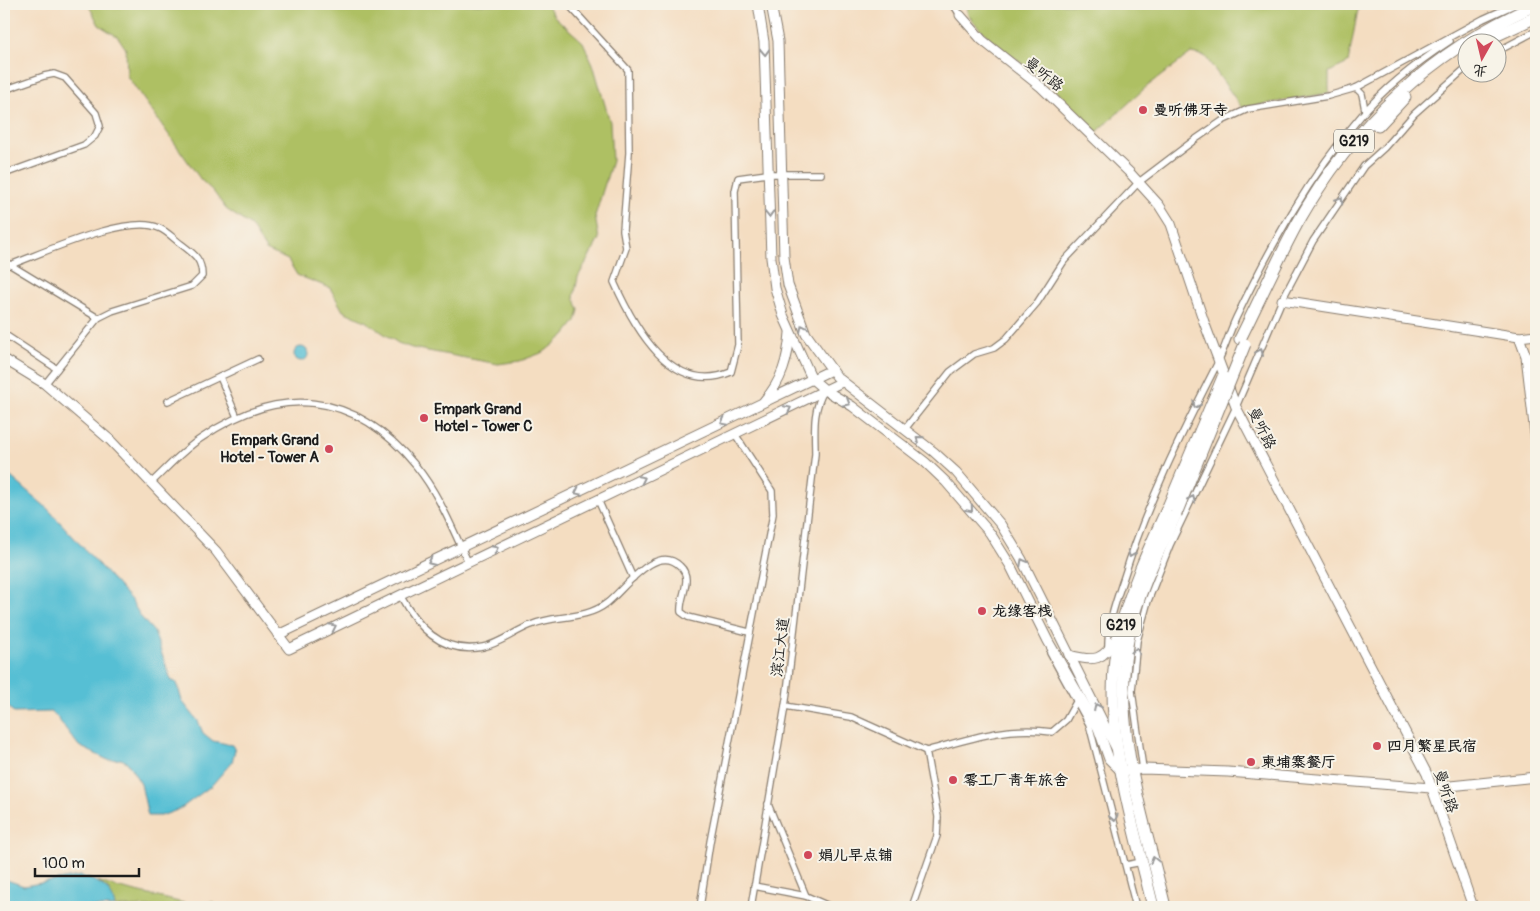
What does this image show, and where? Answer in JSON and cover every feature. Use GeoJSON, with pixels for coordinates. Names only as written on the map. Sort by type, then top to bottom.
{"type":"FeatureCollection","features":[{"type":"Feature","properties":{"kind":"highway","name":"G219"},"geometry":{"type":"LineString","coordinates":[[1132,770],[1124,714],[1122,675],[1130,629],[1172,510],[1242,342],[1298,223],[1346,150],[1388,101],[1486,24],[1536,5]]}},
{"type":"Feature","properties":{"kind":"highway"},"geometry":{"type":"LineString","coordinates":[[1504,32],[1536,17]]}},
{"type":"Feature","properties":{"kind":"highway","name":"G219"},"geometry":{"type":"LineString","coordinates":[[1242,342],[1306,222],[1348,159],[1397,104],[1458,55]]}},
{"type":"Feature","properties":{"kind":"highway","name":"G219"},"geometry":{"type":"LineString","coordinates":[[1118,751],[1114,675],[1119,632],[1136,577],[1172,510]]}},
{"type":"Feature","properties":{"kind":"highway"},"geometry":{"type":"LineString","coordinates":[[1118,751],[1132,770],[1165,907]]}},
{"type":"Feature","properties":{"kind":"highway"},"geometry":{"type":"LineString","coordinates":[[1132,770],[1142,862],[1153,907]]}},
{"type":"Feature","properties":{"kind":"street"},"geometry":{"type":"LineString","coordinates":[[568,4],[628,70],[629,153],[623,230],[626,248],[614,282],[624,304],[647,341],[666,362],[692,377],[718,378],[732,372],[738,345],[735,191],[738,178],[768,174],[821,174]]}},
{"type":"Feature","properties":{"kind":"street"},"geometry":{"type":"LineString","coordinates":[[758,4],[764,42],[771,258],[775,288],[790,333],[812,379],[899,441],[946,482],[990,533],[1010,565],[1048,641],[1098,728],[1109,759],[1132,770],[1228,772],[1431,788],[1536,777]]}},
{"type":"Feature","properties":{"kind":"street"},"geometry":{"type":"LineString","coordinates":[[771,4],[778,41],[784,257],[788,285],[806,334],[831,370],[842,382],[905,428],[956,472],[1001,525],[1022,558],[1069,655],[1097,705],[1118,751]]}},
{"type":"Feature","properties":{"kind":"street"},"geometry":{"type":"LineString","coordinates":[[953,4],[960,15]]}},
{"type":"Feature","properties":{"kind":"street"},"geometry":{"type":"LineString","coordinates":[[960,15],[962,4]]}},
{"type":"Feature","properties":{"kind":"street"},"geometry":{"type":"LineString","coordinates":[[1108,652],[1108,635],[1128,562],[1169,460],[1218,362],[1235,319],[1288,219],[1324,163],[1366,110],[1388,88],[1434,51],[1486,24],[1516,4]]}},
{"type":"Feature","properties":{"kind":"street","name":"曼听路"},"geometry":{"type":"LineString","coordinates":[[960,15],[986,44],[1041,87],[1139,182],[1172,224],[1218,362],[1236,407],[1427,774],[1473,907]]}},
{"type":"Feature","properties":{"kind":"street"},"geometry":{"type":"LineString","coordinates":[[905,428],[950,372],[974,354],[994,348],[1006,339],[1037,303],[1064,261],[1139,182],[1193,141],[1237,113],[1260,106],[1328,96],[1356,88],[1486,24]]}},
{"type":"Feature","properties":{"kind":"street"},"geometry":{"type":"LineString","coordinates":[[1508,45],[1536,31]]}},
{"type":"Feature","properties":{"kind":"street"},"geometry":{"type":"LineString","coordinates":[[4,90],[54,74],[65,78],[96,113],[100,126],[95,136],[84,145],[4,174]]}},
{"type":"Feature","properties":{"kind":"street"},"geometry":{"type":"LineString","coordinates":[[1132,770],[1132,691],[1137,641],[1148,600],[1170,545],[1236,407],[1282,300],[1313,241],[1364,166],[1384,148],[1414,114],[1458,75]]}},
{"type":"Feature","properties":{"kind":"street"},"geometry":{"type":"LineString","coordinates":[[1356,88],[1362,94],[1366,110]]}},
{"type":"Feature","properties":{"kind":"street"},"geometry":{"type":"LineString","coordinates":[[10,265],[118,226],[138,224],[159,227],[195,254],[202,263],[202,276],[192,286],[112,311],[98,318],[46,384]]}},
{"type":"Feature","properties":{"kind":"street"},"geometry":{"type":"LineString","coordinates":[[4,261],[98,318]]}},
{"type":"Feature","properties":{"kind":"street"},"geometry":{"type":"LineString","coordinates":[[1282,300],[1519,337],[1536,335]]}},
{"type":"Feature","properties":{"kind":"street"},"geometry":{"type":"LineString","coordinates":[[760,405],[771,393],[783,372],[790,333]]}},
{"type":"Feature","properties":{"kind":"street"},"geometry":{"type":"LineString","coordinates":[[4,334],[57,369]]}},
{"type":"Feature","properties":{"kind":"street"},"geometry":{"type":"LineString","coordinates":[[1519,337],[1526,356],[1536,443]]}},
{"type":"Feature","properties":{"kind":"street"},"geometry":{"type":"LineString","coordinates":[[4,359],[46,384],[110,440],[152,482],[216,551],[289,648],[842,382]]}},
{"type":"Feature","properties":{"kind":"street"},"geometry":{"type":"LineString","coordinates":[[168,400],[258,359]]}},
{"type":"Feature","properties":{"kind":"street"},"geometry":{"type":"LineString","coordinates":[[278,635],[831,370]]}},
{"type":"Feature","properties":{"kind":"street"},"geometry":{"type":"LineString","coordinates":[[220,377],[237,417]]}},
{"type":"Feature","properties":{"kind":"street","name":"滨江大道"},"geometry":{"type":"LineString","coordinates":[[750,907],[785,706],[815,454],[815,414],[818,401],[825,390]]}},
{"type":"Feature","properties":{"kind":"street"},"geometry":{"type":"LineString","coordinates":[[152,482],[199,440],[237,417],[274,404],[308,401],[335,407],[363,419],[391,439],[417,467],[435,495],[468,562]]}},
{"type":"Feature","properties":{"kind":"street","name":"滨江大道"},"geometry":{"type":"LineString","coordinates":[[700,907],[773,502],[772,491],[766,480],[735,434]]}},
{"type":"Feature","properties":{"kind":"street"},"geometry":{"type":"LineString","coordinates":[[598,500],[633,578]]}},
{"type":"Feature","properties":{"kind":"street"},"geometry":{"type":"LineString","coordinates":[[400,595],[410,616],[422,629],[437,640],[452,647],[484,647],[532,624],[588,613],[605,605],[641,570],[662,560],[672,561],[684,571],[687,583],[680,603],[681,612],[688,617],[749,632]]}},
{"type":"Feature","properties":{"kind":"street"},"geometry":{"type":"LineString","coordinates":[[1028,601],[1040,595]]}},
{"type":"Feature","properties":{"kind":"street"},"geometry":{"type":"LineString","coordinates":[[1069,655],[1088,660],[1108,652],[1119,632]]}},
{"type":"Feature","properties":{"kind":"street"},"geometry":{"type":"LineString","coordinates":[[1048,641],[1049,651],[1089,724],[1136,907]]}},
{"type":"Feature","properties":{"kind":"street"},"geometry":{"type":"LineString","coordinates":[[785,706],[851,717],[926,751],[991,732],[1029,728],[1052,732],[1066,720],[1076,702]]}},
{"type":"Feature","properties":{"kind":"street"},"geometry":{"type":"LineString","coordinates":[[912,907],[937,836],[938,817],[926,751]]}},
{"type":"Feature","properties":{"kind":"street"},"geometry":{"type":"LineString","coordinates":[[768,804],[806,896]]}},
{"type":"Feature","properties":{"kind":"street"},"geometry":{"type":"LineString","coordinates":[[1126,865],[1142,862]]}},
{"type":"Feature","properties":{"kind":"street"},"geometry":{"type":"LineString","coordinates":[[754,886],[806,896],[831,907]]}},
{"type":"Feature","properties":{"kind":"green space"},"geometry":{"type":"Polygon","coordinates":[[[88,4],[547,4],[554,16],[583,42],[593,64],[610,122],[612,161],[595,216],[599,239],[578,277],[574,297],[579,310],[576,321],[565,335],[544,352],[520,361],[498,364],[412,348],[398,343],[365,321],[343,311],[330,288],[297,275],[288,260],[266,250],[251,226],[226,209],[213,191],[201,180],[127,76],[126,49],[118,37],[99,25],[88,4]]]}},
{"type":"Feature","properties":{"kind":"green space"},"geometry":{"type":"Polygon","coordinates":[[[968,4],[1359,4],[1348,63],[1329,72],[1329,93],[1242,108],[1205,56],[1191,53],[1145,88],[1097,132],[1047,82],[1000,47],[974,23],[967,13],[968,4]]]}},
{"type":"Feature","properties":{"kind":"green space"},"geometry":{"type":"Polygon","coordinates":[[[98,881],[115,887],[188,904],[213,902],[217,907],[115,907],[109,890],[98,881]]]}},
{"type":"Feature","properties":{"kind":"water"},"geometry":{"type":"Polygon","coordinates":[[[298,347],[304,347],[308,354],[304,361],[298,361],[294,357],[294,351],[298,347]]]}},
{"type":"Feature","properties":{"kind":"water"},"geometry":{"type":"Polygon","coordinates":[[[4,471],[47,508],[131,600],[141,617],[154,632],[171,680],[177,683],[182,701],[198,721],[203,733],[213,741],[232,745],[235,750],[232,762],[211,786],[180,809],[161,816],[148,816],[141,784],[127,762],[121,759],[108,760],[79,746],[51,712],[14,713],[4,702],[4,471]]]}},
{"type":"Feature","properties":{"kind":"water"},"geometry":{"type":"Polygon","coordinates":[[[80,876],[93,880],[103,886],[111,894],[115,907],[4,907],[4,879],[24,886],[80,876]]]}},
{"type":"Feature","properties":{"kind":"place","name":"曼听佛牙寺"},"geometry":{"type":"Point","coordinates":[1143,110]}},
{"type":"Feature","properties":{"kind":"place","name":"Empark Grand Hotel - Tower C"},"geometry":{"type":"Point","coordinates":[424,418]}},
{"type":"Feature","properties":{"kind":"place","name":"Empark Grand Hotel - Tower A"},"geometry":{"type":"Point","coordinates":[329,449]}},
{"type":"Feature","properties":{"kind":"place","name":"龙缘客栈"},"geometry":{"type":"Point","coordinates":[982,611]}},
{"type":"Feature","properties":{"kind":"place","name":"四月繁星民宿"},"geometry":{"type":"Point","coordinates":[1377,746]}},
{"type":"Feature","properties":{"kind":"place","name":"柬埔寨餐厅"},"geometry":{"type":"Point","coordinates":[1251,762]}},
{"type":"Feature","properties":{"kind":"place","name":"零工厂青年旅舍"},"geometry":{"type":"Point","coordinates":[953,780]}},
{"type":"Feature","properties":{"kind":"place","name":"娟儿早点铺"},"geometry":{"type":"Point","coordinates":[808,855]}}]}
